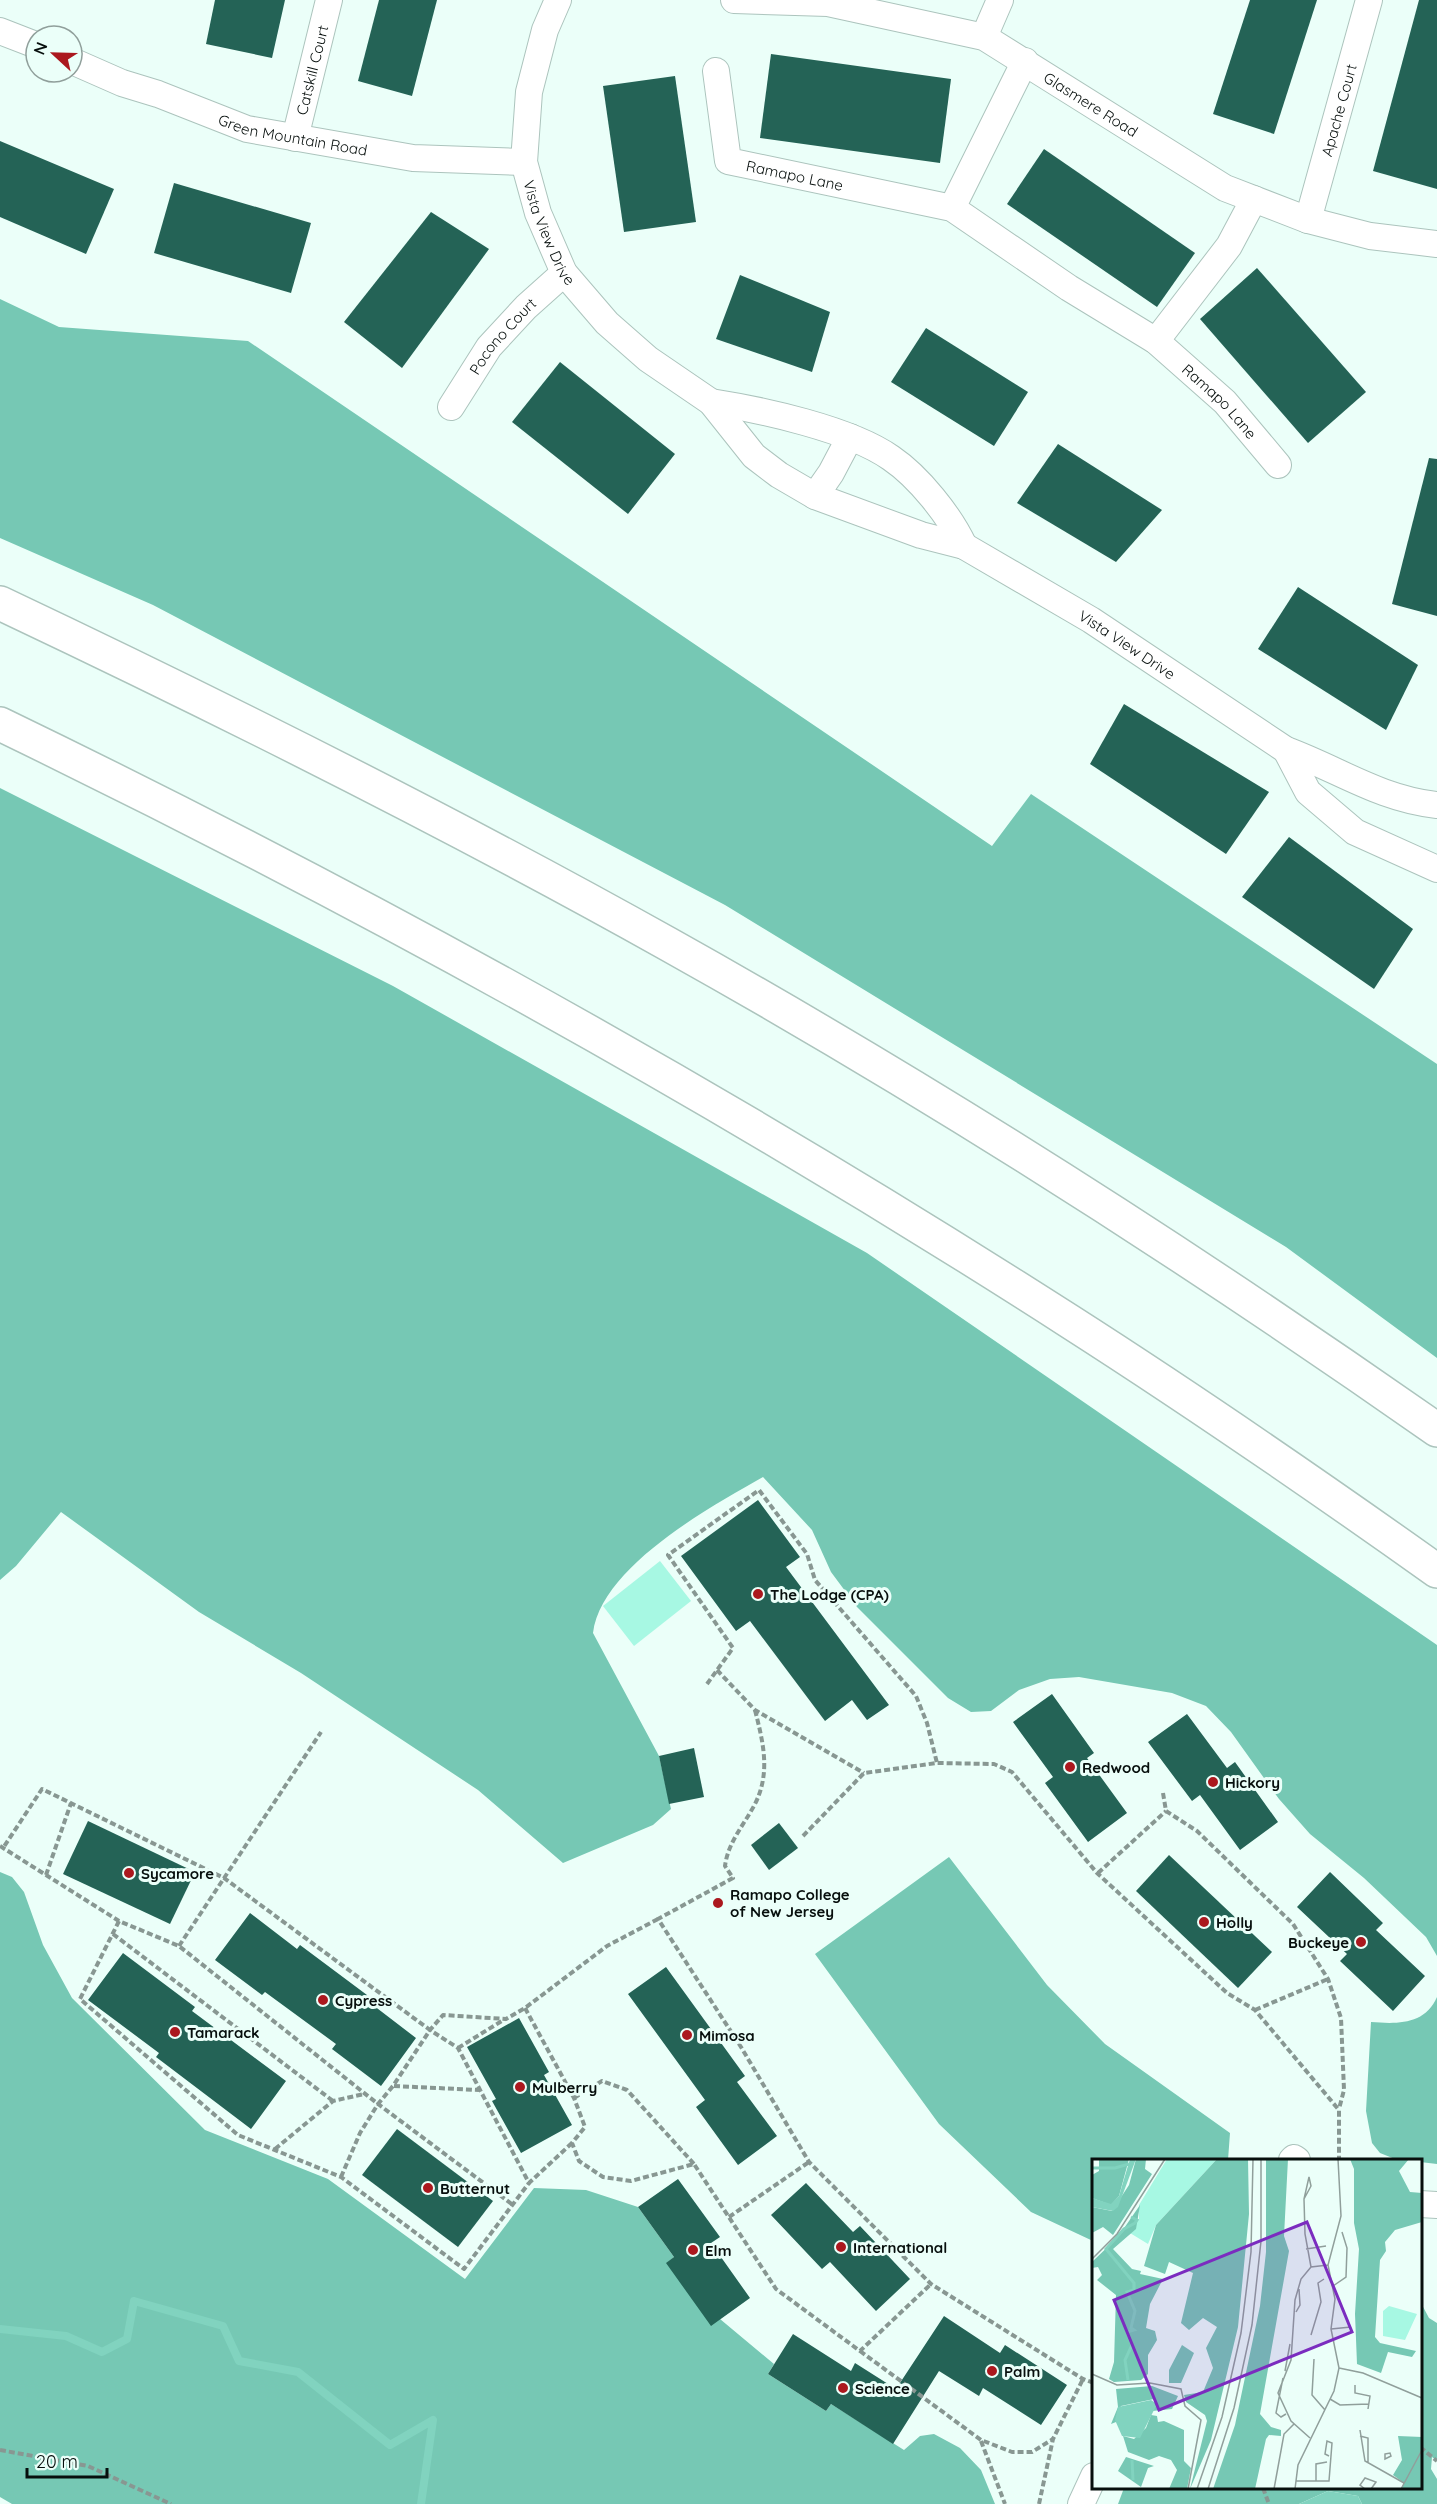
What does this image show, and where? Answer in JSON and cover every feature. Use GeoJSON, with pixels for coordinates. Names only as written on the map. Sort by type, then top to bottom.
{"type":"FeatureCollection","features":[{"type":"Feature","properties":{"kind":"highway"},"geometry":{"type":"LineString","coordinates":[[0,603],[406,803],[668,944],[795,1016],[1008,1145],[1134,1225],[1437,1430]]}},
{"type":"Feature","properties":{"kind":"highway"},"geometry":{"type":"LineString","coordinates":[[0,724],[356,903],[561,1016],[738,1118],[1072,1322],[1302,1476],[1437,1570]]}},
{"type":"Feature","properties":{"kind":"street","name":"Catskill Court"},"geometry":{"type":"LineString","coordinates":[[295,138],[328,0]]}},
{"type":"Feature","properties":{"kind":"street","name":"Vista View Drive"},"geometry":{"type":"LineString","coordinates":[[558,0],[545,30],[529,92],[524,162],[538,213],[564,273],[607,324],[648,359],[711,402],[754,456],[779,475],[815,496],[921,535],[964,546],[1091,620],[1286,750],[1319,762],[1346,778],[1387,794],[1417,803],[1437,805]]}},
{"type":"Feature","properties":{"kind":"street","name":"Glasmere Road"},"geometry":{"type":"LineString","coordinates":[[734,0],[828,2],[984,37],[1224,188],[1308,220],[1370,236],[1437,244]]}},
{"type":"Feature","properties":{"kind":"street"},"geometry":{"type":"LineString","coordinates":[[984,37],[1000,0]]}},
{"type":"Feature","properties":{"kind":"street","name":"Apache Court"},"geometry":{"type":"LineString","coordinates":[[1308,220],[1369,0]]}},
{"type":"Feature","properties":{"kind":"street"},"geometry":{"type":"LineString","coordinates":[[0,31],[24,40]]}},
{"type":"Feature","properties":{"kind":"street"},"geometry":{"type":"LineString","coordinates":[[952,208],[1025,61]]}},
{"type":"Feature","properties":{"kind":"street","name":"Green Mountain Road"},"geometry":{"type":"LineString","coordinates":[[84,66],[122,83],[158,94],[247,129],[413,158],[524,162]]}},
{"type":"Feature","properties":{"kind":"street","name":"Ramapo Lane"},"geometry":{"type":"LineString","coordinates":[[716,71],[728,161],[952,208],[1069,288],[1156,341],[1225,402],[1278,465]]}},
{"type":"Feature","properties":{"kind":"street"},"geometry":{"type":"LineString","coordinates":[[1156,341],[1229,246],[1254,199]]}},
{"type":"Feature","properties":{"kind":"street","name":"Pocono Court"},"geometry":{"type":"LineString","coordinates":[[451,407],[489,347],[526,307],[564,273]]}},
{"type":"Feature","properties":{"kind":"street","name":"Vista View Drive"},"geometry":{"type":"LineString","coordinates":[[711,402],[794,420],[850,437],[891,458],[954,524],[964,546]]}},
{"type":"Feature","properties":{"kind":"street"},"geometry":{"type":"LineString","coordinates":[[815,496],[831,473],[850,437]]}},
{"type":"Feature","properties":{"kind":"street","name":"Vista View Drive"},"geometry":{"type":"LineString","coordinates":[[1286,750],[1308,792],[1355,832],[1437,868]]}},
{"type":"Feature","properties":{"kind":"street"},"geometry":{"type":"LineString","coordinates":[[1422,2204],[1437,2205]]}},
{"type":"Feature","properties":{"kind":"street"},"geometry":{"type":"LineString","coordinates":[[1081,2504],[1092,2480]]}},
{"type":"Feature","properties":{"kind":"path"},"geometry":{"type":"LineString","coordinates":[[707,1684],[733,1648],[668,1555],[759,1490],[807,1554],[815,1580],[916,1696],[927,1723],[937,1763]]}},
{"type":"Feature","properties":{"kind":"path"},"geometry":{"type":"LineString","coordinates":[[717,1670],[755,1710],[864,1773],[937,1763],[994,1764],[1012,1772],[1098,1873],[1227,1993],[1255,2010],[1339,2110]]}},
{"type":"Feature","properties":{"kind":"path"},"geometry":{"type":"LineString","coordinates":[[458,2048],[525,2008],[608,1946],[733,1878],[725,1866],[727,1849],[756,1802],[765,1776],[765,1751],[755,1710]]}},
{"type":"Feature","properties":{"kind":"path"},"geometry":{"type":"LineString","coordinates":[[179,1946],[321,1732]]}},
{"type":"Feature","properties":{"kind":"path"},"geometry":{"type":"LineString","coordinates":[[803,1836],[864,1773]]}},
{"type":"Feature","properties":{"kind":"path"},"geometry":{"type":"LineString","coordinates":[[513,2205],[365,2094],[179,1946],[119,1921],[2,1847],[42,1789],[224,1878],[430,2030],[458,2048],[529,2183]]}},
{"type":"Feature","properties":{"kind":"path"},"geometry":{"type":"LineString","coordinates":[[1163,1793],[1166,1811],[1197,1832],[1293,1924],[1328,1979],[1341,2018],[1344,2090],[1339,2110],[1339,2159]]}},
{"type":"Feature","properties":{"kind":"path"},"geometry":{"type":"LineString","coordinates":[[46,1875],[71,1803]]}},
{"type":"Feature","properties":{"kind":"path"},"geometry":{"type":"LineString","coordinates":[[1098,1873],[1166,1811]]}},
{"type":"Feature","properties":{"kind":"path"},"geometry":{"type":"LineString","coordinates":[[658,1919],[741,2047],[808,2162],[931,2284],[1083,2379],[1092,2382]]}},
{"type":"Feature","properties":{"kind":"path"},"geometry":{"type":"LineString","coordinates":[[119,1921],[80,1999],[238,2135],[341,2177],[464,2269],[529,2183],[572,2143],[585,2127],[574,2098],[525,2008]]}},
{"type":"Feature","properties":{"kind":"path"},"geometry":{"type":"LineString","coordinates":[[113,1934],[333,2101]]}},
{"type":"Feature","properties":{"kind":"path"},"geometry":{"type":"LineString","coordinates":[[1255,2010],[1328,1979]]}},
{"type":"Feature","properties":{"kind":"path"},"geometry":{"type":"LineString","coordinates":[[341,2177],[360,2133],[378,2104],[443,2014],[506,2019]]}},
{"type":"Feature","properties":{"kind":"path"},"geometry":{"type":"LineString","coordinates":[[574,2098],[602,2081],[627,2090],[694,2164],[776,2289],[981,2440],[1012,2452],[1032,2452],[1053,2439]]}},
{"type":"Feature","properties":{"kind":"path"},"geometry":{"type":"LineString","coordinates":[[393,2085],[480,2090]]}},
{"type":"Feature","properties":{"kind":"path"},"geometry":{"type":"LineString","coordinates":[[275,2149],[333,2101],[365,2094]]}},
{"type":"Feature","properties":{"kind":"path"},"geometry":{"type":"LineString","coordinates":[[572,2143],[579,2161],[603,2177],[631,2181],[694,2164]]}},
{"type":"Feature","properties":{"kind":"path"},"geometry":{"type":"LineString","coordinates":[[729,2217],[808,2162]]}},
{"type":"Feature","properties":{"kind":"path"},"geometry":{"type":"LineString","coordinates":[[860,2351],[931,2284]]}},
{"type":"Feature","properties":{"kind":"path"},"geometry":{"type":"LineString","coordinates":[[1039,2504],[1053,2439],[1083,2379]]}},
{"type":"Feature","properties":{"kind":"path"},"geometry":{"type":"LineString","coordinates":[[981,2440],[1005,2504]]}},
{"type":"Feature","properties":{"kind":"path"},"geometry":{"type":"LineString","coordinates":[[1422,2449],[1437,2461]]}},
{"type":"Feature","properties":{"kind":"path"},"geometry":{"type":"LineString","coordinates":[[0,2450],[88,2466],[171,2504]]}},
{"type":"Feature","properties":{"kind":"path"},"geometry":{"type":"LineString","coordinates":[[1264,2489],[1269,2504]]}},
{"type":"Feature","properties":{"kind":"shaded area"},"geometry":{"type":"Polygon","coordinates":[[[0,299],[59,327],[248,341],[992,846],[1031,794],[1437,1064],[1437,1358],[1286,1247],[725,905],[153,605],[0,538],[0,299]]]}},
{"type":"Feature","properties":{"kind":"shaded area"},"geometry":{"type":"Polygon","coordinates":[[[0,788],[393,986],[867,1253],[1437,1645],[1437,1956],[1426,1937],[1364,1878],[1310,1834],[1279,1799],[1231,1732],[1206,1706],[1172,1693],[1079,1677],[1050,1679],[1019,1690],[991,1711],[971,1712],[948,1698],[857,1607],[831,1572],[812,1530],[763,1477],[661,1541],[615,1585],[600,1609],[593,1633],[659,1756],[671,1809],[653,1825],[563,1863],[478,1790],[301,1673],[199,1612],[61,1512],[16,1566],[0,1580],[0,788]]]}},
{"type":"Feature","properties":{"kind":"shaded area"},"geometry":{"type":"Polygon","coordinates":[[[660,1561],[691,1601],[634,1646],[603,1606],[660,1561]]]}},
{"type":"Feature","properties":{"kind":"shaded area"},"geometry":{"type":"Polygon","coordinates":[[[949,1857],[1047,1985],[1105,2044],[1230,2133],[1228,2159],[1092,2159],[1092,2241],[1031,2212],[939,2124],[815,1954],[949,1857]]]}},
{"type":"Feature","properties":{"kind":"shaded area"},"geometry":{"type":"Polygon","coordinates":[[[0,1872],[12,1877],[24,1892],[43,1945],[72,1998],[205,2130],[328,2179],[465,2279],[534,2188],[586,2190],[638,2207],[674,2257],[667,2263],[720,2319],[774,2364],[768,2374],[826,2411],[831,2404],[904,2450],[920,2436],[934,2434],[960,2448],[981,2470],[995,2504],[12,2504],[0,2497],[0,1872]]]}},
{"type":"Feature","properties":{"kind":"shaded area"},"geometry":{"type":"Polygon","coordinates":[[[1437,1997],[1437,2164],[1422,2162],[1422,2159],[1395,2159],[1380,2153],[1372,2143],[1366,2111],[1371,2022],[1409,2021],[1418,2018],[1432,2006],[1437,1997]]]}},
{"type":"Feature","properties":{"kind":"shaded area"},"geometry":{"type":"Polygon","coordinates":[[[1422,2305],[1429,2318],[1437,2323],[1437,2461],[1432,2457],[1431,2469],[1437,2479],[1437,2504],[1362,2504],[1358,2496],[1328,2491],[1299,2504],[1118,2504],[1124,2489],[1422,2489],[1422,2305]]]}},
{"type":"Feature","properties":{"kind":"shaded area"},"geometry":{"type":"Polygon","coordinates":[[[1328,2491],[1358,2496],[1362,2504],[1299,2504],[1328,2491]]]}},
{"type":"Feature","properties":{"kind":"building"},"geometry":{"type":"Polygon","coordinates":[[[215,0],[285,0],[272,58],[206,44],[215,0]]]}},
{"type":"Feature","properties":{"kind":"building"},"geometry":{"type":"Polygon","coordinates":[[[379,0],[437,0],[412,96],[358,81],[379,0]]]}},
{"type":"Feature","properties":{"kind":"building"},"geometry":{"type":"Polygon","coordinates":[[[1250,0],[1317,0],[1274,134],[1213,114],[1250,0]]]}},
{"type":"Feature","properties":{"kind":"building"},"geometry":{"type":"Polygon","coordinates":[[[1419,0],[1437,0],[1437,189],[1373,171],[1419,0]]]}},
{"type":"Feature","properties":{"kind":"building"},"geometry":{"type":"Polygon","coordinates":[[[771,54],[951,79],[940,163],[760,138],[771,54]]]}},
{"type":"Feature","properties":{"kind":"building"},"geometry":{"type":"Polygon","coordinates":[[[675,76],[696,222],[624,232],[603,86],[675,76]]]}},
{"type":"Feature","properties":{"kind":"building"},"geometry":{"type":"Polygon","coordinates":[[[0,141],[114,189],[86,254],[0,217],[0,141]]]}},
{"type":"Feature","properties":{"kind":"building"},"geometry":{"type":"Polygon","coordinates":[[[1044,149],[1195,253],[1157,307],[1007,204],[1044,149]]]}},
{"type":"Feature","properties":{"kind":"building"},"geometry":{"type":"Polygon","coordinates":[[[174,183],[311,223],[291,293],[154,253],[174,183]]]}},
{"type":"Feature","properties":{"kind":"building"},"geometry":{"type":"Polygon","coordinates":[[[431,212],[489,249],[402,368],[344,322],[431,212]]]}},
{"type":"Feature","properties":{"kind":"building"},"geometry":{"type":"Polygon","coordinates":[[[1257,268],[1366,392],[1308,443],[1200,319],[1257,268]]]}},
{"type":"Feature","properties":{"kind":"building"},"geometry":{"type":"Polygon","coordinates":[[[740,275],[830,312],[812,372],[716,339],[740,275]]]}},
{"type":"Feature","properties":{"kind":"building"},"geometry":{"type":"Polygon","coordinates":[[[926,328],[1028,392],[994,446],[891,382],[926,328]]]}},
{"type":"Feature","properties":{"kind":"building"},"geometry":{"type":"Polygon","coordinates":[[[560,362],[675,454],[628,514],[512,422],[560,362]]]}},
{"type":"Feature","properties":{"kind":"building"},"geometry":{"type":"Polygon","coordinates":[[[1058,444],[1162,510],[1116,562],[1017,503],[1058,444]]]}},
{"type":"Feature","properties":{"kind":"building"},"geometry":{"type":"Polygon","coordinates":[[[1429,458],[1437,459],[1437,616],[1392,604],[1429,458]]]}},
{"type":"Feature","properties":{"kind":"building"},"geometry":{"type":"Polygon","coordinates":[[[1298,587],[1418,665],[1386,730],[1258,649],[1298,587]]]}},
{"type":"Feature","properties":{"kind":"building"},"geometry":{"type":"Polygon","coordinates":[[[1124,704],[1269,792],[1226,854],[1090,764],[1124,704]]]}},
{"type":"Feature","properties":{"kind":"building"},"geometry":{"type":"Polygon","coordinates":[[[1289,837],[1413,929],[1374,989],[1242,897],[1289,837]]]}},
{"type":"Feature","properties":{"kind":"building","name":"The Lodge (CPA)"},"geometry":{"type":"Polygon","coordinates":[[[758,1500],[800,1557],[786,1567],[889,1705],[867,1720],[852,1700],[825,1721],[750,1621],[736,1631],[681,1556],[758,1500]]]}},
{"type":"Feature","properties":{"kind":"building","name":"Redwood"},"geometry":{"type":"Polygon","coordinates":[[[1052,1694],[1094,1753],[1087,1758],[1127,1813],[1088,1842],[1045,1783],[1053,1777],[1013,1722],[1052,1694]]]}},
{"type":"Feature","properties":{"kind":"building","name":"Hickory"},"geometry":{"type":"Polygon","coordinates":[[[1187,1714],[1227,1768],[1235,1762],[1278,1822],[1240,1850],[1200,1795],[1192,1801],[1148,1742],[1187,1714]]]}},
{"type":"Feature","properties":{"kind":"building"},"geometry":{"type":"Polygon","coordinates":[[[694,1748],[704,1797],[669,1804],[659,1756],[694,1748]]]}},
{"type":"Feature","properties":{"kind":"building","name":"Sycamore"},"geometry":{"type":"Polygon","coordinates":[[[88,1821],[195,1872],[170,1924],[63,1874],[88,1821]]]}},
{"type":"Feature","properties":{"kind":"building"},"geometry":{"type":"Polygon","coordinates":[[[779,1823],[798,1848],[769,1870],[751,1845],[779,1823]]]}},
{"type":"Feature","properties":{"kind":"building","name":"Holly"},"geometry":{"type":"Polygon","coordinates":[[[1169,1855],[1272,1952],[1238,1988],[1136,1891],[1169,1855]]]}},
{"type":"Feature","properties":{"kind":"building","name":"Buckeye"},"geometry":{"type":"Polygon","coordinates":[[[1330,1872],[1383,1923],[1376,1930],[1425,1976],[1393,2011],[1340,1961],[1347,1954],[1297,1907],[1330,1872]]]}},
{"type":"Feature","properties":{"kind":"building","name":"Cypress"},"geometry":{"type":"Polygon","coordinates":[[[250,1913],[297,1949],[300,1945],[371,1998],[369,2002],[416,2038],[381,2086],[332,2049],[336,2044],[265,1992],[262,1995],[215,1960],[250,1913]]]}},
{"type":"Feature","properties":{"kind":"building","name":"Tamarack"},"geometry":{"type":"Polygon","coordinates":[[[123,1953],[195,2007],[192,2011],[286,2081],[251,2129],[156,2057],[159,2053],[88,2000],[123,1953]]]}},
{"type":"Feature","properties":{"kind":"building","name":"Mimosa"},"geometry":{"type":"Polygon","coordinates":[[[666,1967],[745,2076],[737,2082],[777,2136],[738,2165],[696,2107],[705,2100],[628,1994],[666,1967]]]}},
{"type":"Feature","properties":{"kind":"building","name":"Mulberry"},"geometry":{"type":"Polygon","coordinates":[[[519,2018],[549,2072],[544,2075],[572,2125],[521,2153],[492,2101],[496,2099],[467,2047],[519,2018]]]}},
{"type":"Feature","properties":{"kind":"building","name":"Butternut"},"geometry":{"type":"Polygon","coordinates":[[[397,2129],[493,2201],[458,2247],[362,2175],[397,2129]]]}},
{"type":"Feature","properties":{"kind":"building","name":"Elm"},"geometry":{"type":"Polygon","coordinates":[[[678,2179],[720,2237],[711,2243],[750,2298],[711,2326],[666,2263],[674,2257],[638,2207],[678,2179]]]}},
{"type":"Feature","properties":{"kind":"building","name":"International"},"geometry":{"type":"Polygon","coordinates":[[[806,2183],[853,2232],[860,2226],[910,2279],[876,2311],[830,2262],[822,2269],[771,2215],[806,2183]]]}},
{"type":"Feature","properties":{"kind":"building"},"geometry":{"type":"Polygon","coordinates":[[[944,2316],[1000,2353],[1005,2345],[1067,2385],[1041,2425],[983,2388],[979,2396],[939,2371],[893,2444],[831,2404],[826,2411],[768,2374],[793,2334],[851,2371],[855,2363],[896,2389],[944,2316]]]}},
{"type":"Feature","properties":{"kind":"waterway"},"geometry":{"type":"LineString","coordinates":[[0,2329],[66,2336],[102,2352],[127,2339],[134,2301],[223,2326],[239,2361],[298,2372],[390,2445],[433,2420],[421,2504]]}},
{"type":"Feature","properties":{"kind":"place","name":"The Lodge (CPA)"},"geometry":{"type":"Point","coordinates":[758,1594]}},
{"type":"Feature","properties":{"kind":"place","name":"Redwood"},"geometry":{"type":"Point","coordinates":[1070,1767]}},
{"type":"Feature","properties":{"kind":"place","name":"Hickory"},"geometry":{"type":"Point","coordinates":[1213,1782]}},
{"type":"Feature","properties":{"kind":"place","name":"Sycamore"},"geometry":{"type":"Point","coordinates":[129,1873]}},
{"type":"Feature","properties":{"kind":"place","name":"Ramapo College of New Jersey"},"geometry":{"type":"Point","coordinates":[718,1903]}},
{"type":"Feature","properties":{"kind":"place","name":"Holly"},"geometry":{"type":"Point","coordinates":[1204,1922]}},
{"type":"Feature","properties":{"kind":"place","name":"Buckeye"},"geometry":{"type":"Point","coordinates":[1361,1942]}},
{"type":"Feature","properties":{"kind":"place","name":"Cypress"},"geometry":{"type":"Point","coordinates":[323,2000]}},
{"type":"Feature","properties":{"kind":"place","name":"Tamarack"},"geometry":{"type":"Point","coordinates":[175,2032]}},
{"type":"Feature","properties":{"kind":"place","name":"Mimosa"},"geometry":{"type":"Point","coordinates":[687,2035]}},
{"type":"Feature","properties":{"kind":"place","name":"Mulberry"},"geometry":{"type":"Point","coordinates":[520,2087]}},
{"type":"Feature","properties":{"kind":"place","name":"Butternut"},"geometry":{"type":"Point","coordinates":[428,2188]}},
{"type":"Feature","properties":{"kind":"place","name":"International"},"geometry":{"type":"Point","coordinates":[841,2247]}},
{"type":"Feature","properties":{"kind":"place","name":"Elm"},"geometry":{"type":"Point","coordinates":[693,2250]}},
{"type":"Feature","properties":{"kind":"place","name":"Palm"},"geometry":{"type":"Point","coordinates":[992,2371]}},
{"type":"Feature","properties":{"kind":"place","name":"Science"},"geometry":{"type":"Point","coordinates":[843,2388]}}]}
